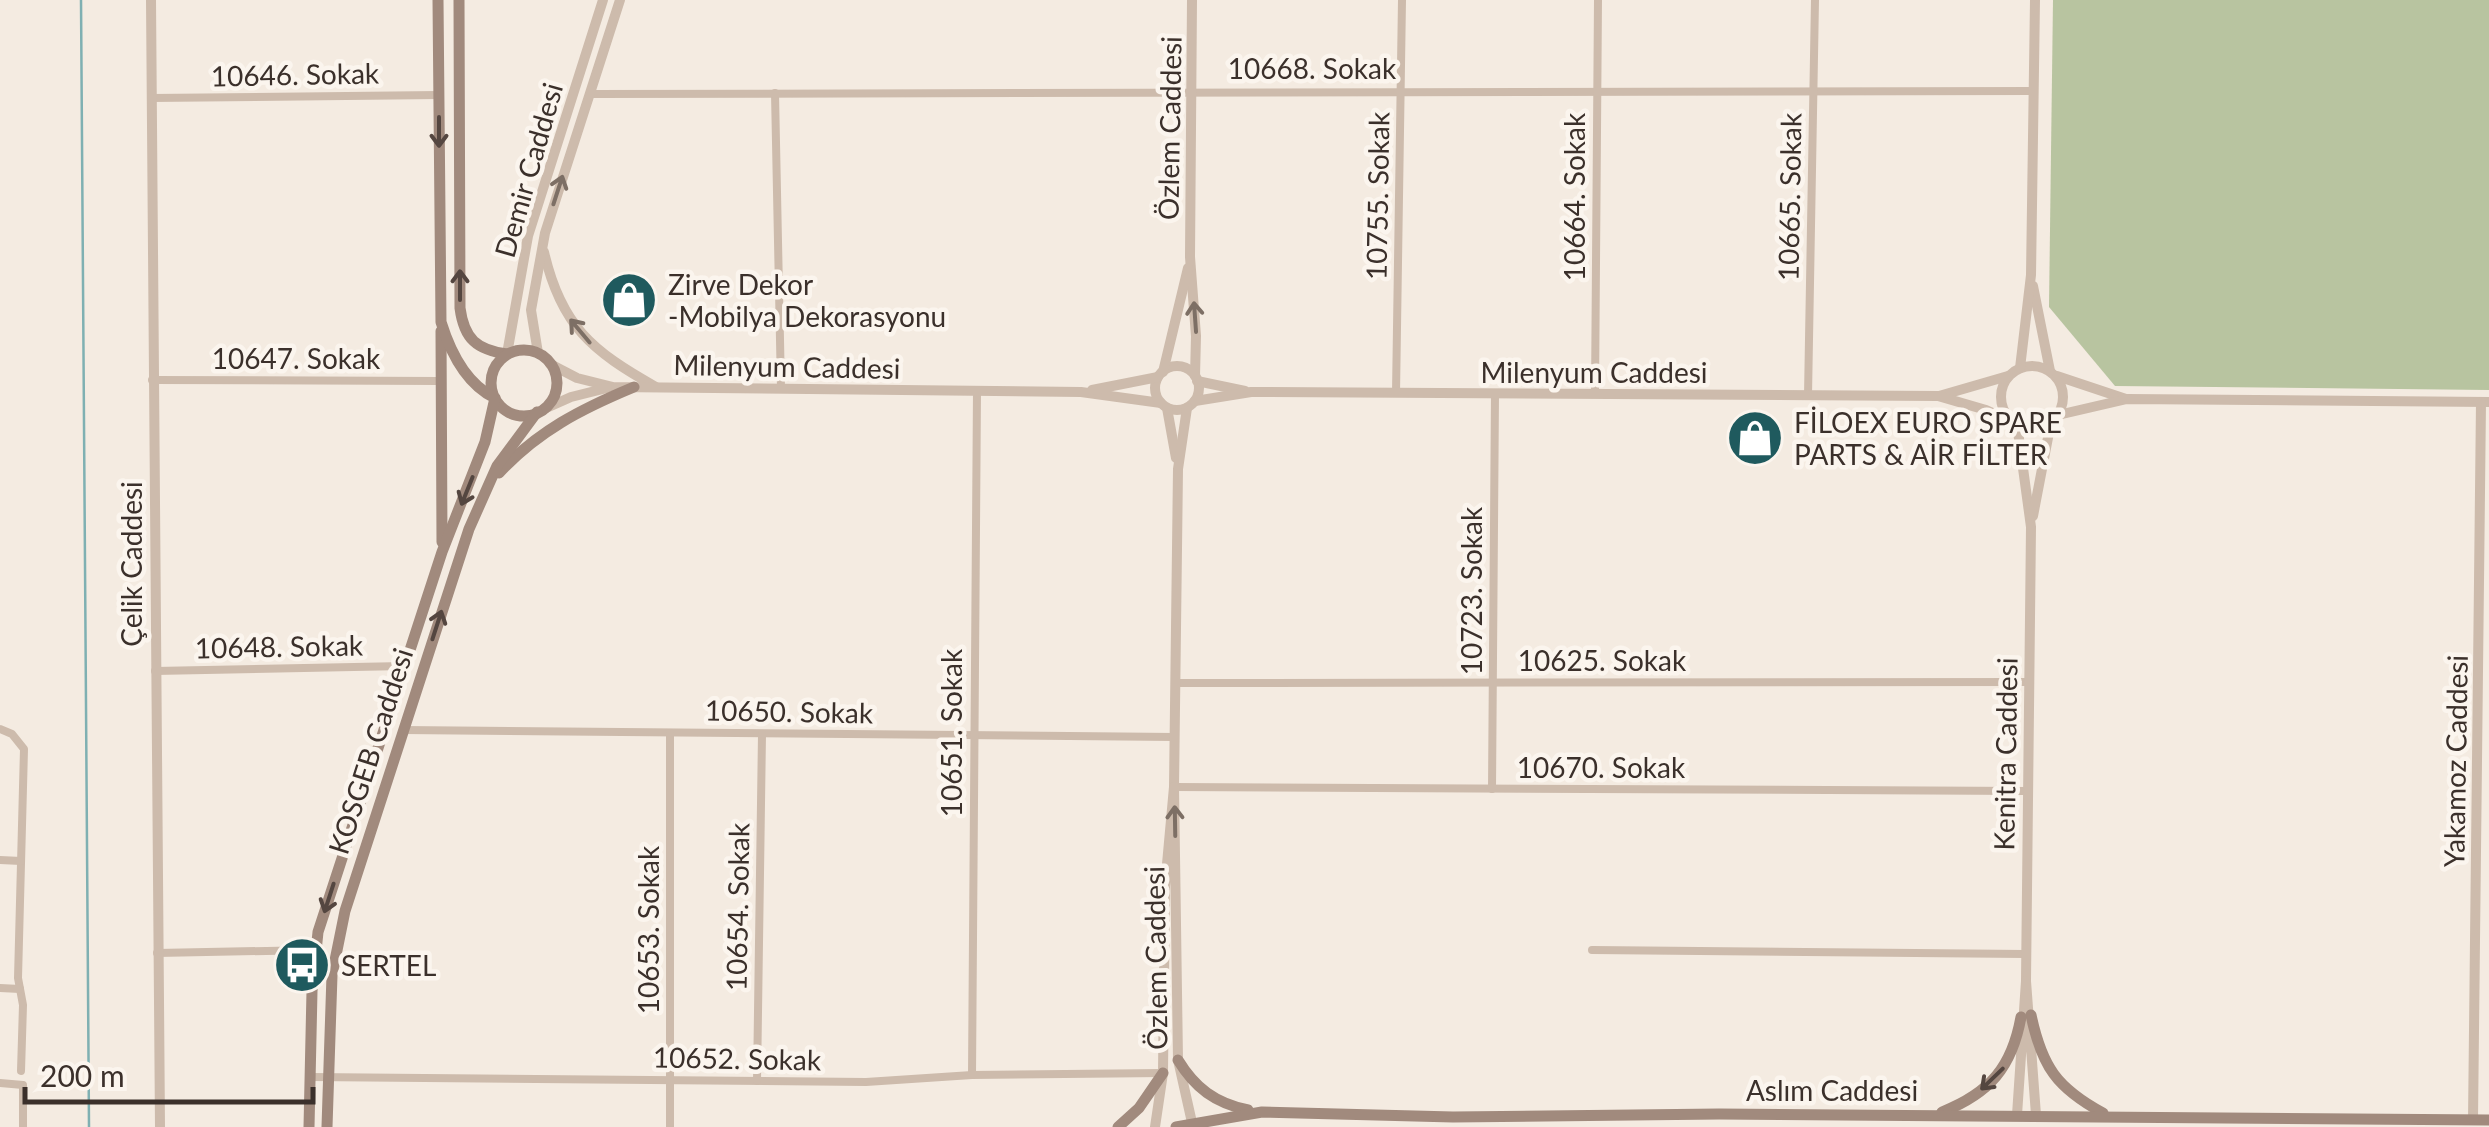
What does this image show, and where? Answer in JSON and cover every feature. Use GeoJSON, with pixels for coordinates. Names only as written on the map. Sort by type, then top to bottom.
{"type":"FeatureCollection","features":[{"type":"Feature","properties":{"kind":"main road","name":"KOSGEB Caddesi"},"geometry":{"type":"LineString","coordinates":[[438,0],[442,552]]}},
{"type":"Feature","properties":{"kind":"main road"},"geometry":{"type":"LineString","coordinates":[[459,0],[460,308],[471,341],[488,352],[526,350],[538,353],[550,364],[556,375],[556,388],[540,410],[513,414],[494,398],[492,374],[507,354]]}},
{"type":"Feature","properties":{"kind":"main road","name":"KOSGEB Caddesi"},"geometry":{"type":"LineString","coordinates":[[309,1127],[315,950],[442,552],[485,442],[494,398],[463,369],[441,322]]}},
{"type":"Feature","properties":{"kind":"main road"},"geometry":{"type":"LineString","coordinates":[[486,488],[522,449],[556,423],[634,387]]}},
{"type":"Feature","properties":{"kind":"main road","name":"KOSGEB Caddesi"},"geometry":{"type":"LineString","coordinates":[[327,1127],[335,952],[460,554],[486,488],[509,448],[540,410]]}},
{"type":"Feature","properties":{"kind":"main road"},"geometry":{"type":"LineString","coordinates":[[1932,1115],[1962,1103],[2001,1072],[2026,1016]]}},
{"type":"Feature","properties":{"kind":"main road"},"geometry":{"type":"LineString","coordinates":[[2026,1016],[2048,1069],[2075,1096],[2107,1115]]}},
{"type":"Feature","properties":{"kind":"main road"},"geometry":{"type":"LineString","coordinates":[[1178,1060],[1207,1095],[1262,1112]]}},
{"type":"Feature","properties":{"kind":"main road"},"geometry":{"type":"LineString","coordinates":[[1118,1127],[1139,1108],[1163,1073]]}},
{"type":"Feature","properties":{"kind":"main road","name":"Aslım Caddesi"},"geometry":{"type":"LineString","coordinates":[[1176,1127],[1262,1112],[1453,1117],[2107,1115],[2489,1120]]}},
{"type":"Feature","properties":{"kind":"street","name":"Çelik Caddesi"},"geometry":{"type":"LineString","coordinates":[[151,0],[160,1127]]}},
{"type":"Feature","properties":{"kind":"street","name":"Demir Caddesi"},"geometry":{"type":"LineString","coordinates":[[507,354],[528,236],[603,0]]}},
{"type":"Feature","properties":{"kind":"street","name":"Demir Caddesi"},"geometry":{"type":"LineString","coordinates":[[538,353],[531,310],[542,245],[620,0]]}},
{"type":"Feature","properties":{"kind":"street","name":"Özlem Caddesi"},"geometry":{"type":"LineString","coordinates":[[1192,0],[1190,257],[1196,378]]}},
{"type":"Feature","properties":{"kind":"street","name":"10755. Sokak"},"geometry":{"type":"LineString","coordinates":[[1396,393],[1402,0]]}},
{"type":"Feature","properties":{"kind":"street","name":"10664. Sokak"},"geometry":{"type":"LineString","coordinates":[[1595,394],[1598,0]]}},
{"type":"Feature","properties":{"kind":"street","name":"10665. Sokak"},"geometry":{"type":"LineString","coordinates":[[1808,396],[1815,0]]}},
{"type":"Feature","properties":{"kind":"street"},"geometry":{"type":"LineString","coordinates":[[2020,368],[2031,275],[2035,0]]}},
{"type":"Feature","properties":{"kind":"street","name":"10668. Sokak"},"geometry":{"type":"LineString","coordinates":[[590,94],[2034,90]]}},
{"type":"Feature","properties":{"kind":"street"},"geometry":{"type":"LineString","coordinates":[[775,92],[781,388]]}},
{"type":"Feature","properties":{"kind":"street","name":"10646. Sokak"},"geometry":{"type":"LineString","coordinates":[[151,98],[439,94]]}},
{"type":"Feature","properties":{"kind":"street"},"geometry":{"type":"LineString","coordinates":[[542,245],[556,296],[573,326],[607,358],[656,387]]}},
{"type":"Feature","properties":{"kind":"street","name":"Özlem Caddesi"},"geometry":{"type":"LineString","coordinates":[[1160,375],[1190,257]]}},
{"type":"Feature","properties":{"kind":"street"},"geometry":{"type":"LineString","coordinates":[[2031,275],[2053,374],[2064,396],[2055,418],[2031,527]]}},
{"type":"Feature","properties":{"kind":"street","name":"Milenyum Caddesi"},"geometry":{"type":"LineString","coordinates":[[550,364],[577,378],[613,387]]}},
{"type":"Feature","properties":{"kind":"street"},"geometry":{"type":"LineString","coordinates":[[1938,396],[2037,365],[2127,399]]}},
{"type":"Feature","properties":{"kind":"street"},"geometry":{"type":"LineString","coordinates":[[1081,392],[1160,375],[1176,367],[1196,378],[1251,392]]}},
{"type":"Feature","properties":{"kind":"street"},"geometry":{"type":"LineString","coordinates":[[1160,375],[1156,391],[1164,406]]}},
{"type":"Feature","properties":{"kind":"street"},"geometry":{"type":"LineString","coordinates":[[2008,376],[2000,396],[2006,415],[2015,423],[2031,527]]}},
{"type":"Feature","properties":{"kind":"street"},"geometry":{"type":"LineString","coordinates":[[1191,404],[1199,390],[1196,378]]}},
{"type":"Feature","properties":{"kind":"street","name":"10647. Sokak"},"geometry":{"type":"LineString","coordinates":[[152,380],[440,382]]}},
{"type":"Feature","properties":{"kind":"street","name":"Milenyum Caddesi"},"geometry":{"type":"LineString","coordinates":[[540,410],[570,396],[613,387],[1081,392]]}},
{"type":"Feature","properties":{"kind":"street","name":"10651. Sokak"},"geometry":{"type":"LineString","coordinates":[[972,1075],[977,391]]}},
{"type":"Feature","properties":{"kind":"street"},"geometry":{"type":"LineString","coordinates":[[1081,392],[1164,406],[1251,392]]}},
{"type":"Feature","properties":{"kind":"street","name":"Milenyum Caddesi"},"geometry":{"type":"LineString","coordinates":[[1251,392],[1938,396]]}},
{"type":"Feature","properties":{"kind":"street","name":"10723. Sokak"},"geometry":{"type":"LineString","coordinates":[[1492,789],[1495,394]]}},
{"type":"Feature","properties":{"kind":"street"},"geometry":{"type":"LineString","coordinates":[[1938,396],[2032,428],[2127,399],[2485,402]]}},
{"type":"Feature","properties":{"kind":"street","name":"Yakamoz Caddesi"},"geometry":{"type":"LineString","coordinates":[[2474,1120],[2483,790],[2485,402]]}},
{"type":"Feature","properties":{"kind":"street","name":"Özlem Caddesi"},"geometry":{"type":"LineString","coordinates":[[1191,404],[1178,469],[1174,787],[1178,1060],[1192,1125]]}},
{"type":"Feature","properties":{"kind":"street","name":"Özlem Caddesi"},"geometry":{"type":"LineString","coordinates":[[1164,406],[1178,469]]}},
{"type":"Feature","properties":{"kind":"street","name":"Kenitra Caddesi"},"geometry":{"type":"LineString","coordinates":[[2017,1116],[2026,1016],[2031,527]]}},
{"type":"Feature","properties":{"kind":"street","name":"10648. Sokak"},"geometry":{"type":"LineString","coordinates":[[155,671],[404,666]]}},
{"type":"Feature","properties":{"kind":"street","name":"10625. Sokak"},"geometry":{"type":"LineString","coordinates":[[1175,683],[2029,682]]}},
{"type":"Feature","properties":{"kind":"street"},"geometry":{"type":"LineString","coordinates":[[0,729],[12,734],[24,749],[21,1071]]}},
{"type":"Feature","properties":{"kind":"street","name":"10650. Sokak"},"geometry":{"type":"LineString","coordinates":[[403,730],[1175,737]]}},
{"type":"Feature","properties":{"kind":"street","name":"10653. Sokak"},"geometry":{"type":"LineString","coordinates":[[670,733],[670,1127]]}},
{"type":"Feature","properties":{"kind":"street","name":"10654. Sokak"},"geometry":{"type":"LineString","coordinates":[[757,1081],[762,734]]}},
{"type":"Feature","properties":{"kind":"street","name":"Özlem Caddesi"},"geometry":{"type":"LineString","coordinates":[[1155,1127],[1163,1073],[1165,886],[1174,787]]}},
{"type":"Feature","properties":{"kind":"street","name":"10670. Sokak"},"geometry":{"type":"LineString","coordinates":[[1174,787],[2027,791]]}},
{"type":"Feature","properties":{"kind":"street"},"geometry":{"type":"LineString","coordinates":[[0,860],[21,861]]}},
{"type":"Feature","properties":{"kind":"street"},"geometry":{"type":"LineString","coordinates":[[157,953],[315,950]]}},
{"type":"Feature","properties":{"kind":"street"},"geometry":{"type":"LineString","coordinates":[[1592,950],[2025,954]]}},
{"type":"Feature","properties":{"kind":"street"},"geometry":{"type":"LineString","coordinates":[[0,988],[20,990]]}},
{"type":"Feature","properties":{"kind":"street","name":"Kenitra Caddesi"},"geometry":{"type":"LineString","coordinates":[[2026,1016],[2036,1116]]}},
{"type":"Feature","properties":{"kind":"street","name":"10652. Sokak"},"geometry":{"type":"LineString","coordinates":[[310,1077],[866,1082],[972,1075],[1163,1073]]}},
{"type":"Feature","properties":{"kind":"street"},"geometry":{"type":"LineString","coordinates":[[0,1083],[24,1084],[23,1127]]}},
{"type":"Feature","properties":{"kind":"green space"},"geometry":{"type":"Polygon","coordinates":[[[2053,0],[2489,0],[2489,390],[2115,386],[2049,307],[2053,0]]]}},
{"type":"Feature","properties":{"kind":"waterway"},"geometry":{"type":"LineString","coordinates":[[81,0],[89,1127]]}},
{"type":"Feature","properties":{"kind":"place","name":"Zirve Dekor -Mobilya Dekorasyonu"},"geometry":{"type":"Point","coordinates":[629,300]}},
{"type":"Feature","properties":{"kind":"place","name":"FİLOEX EURO SPARE PARTS & AİR FİLTER"},"geometry":{"type":"Point","coordinates":[1755,438]}},
{"type":"Feature","properties":{"kind":"place","name":"SERTEL"},"geometry":{"type":"Point","coordinates":[302,965]}}]}
